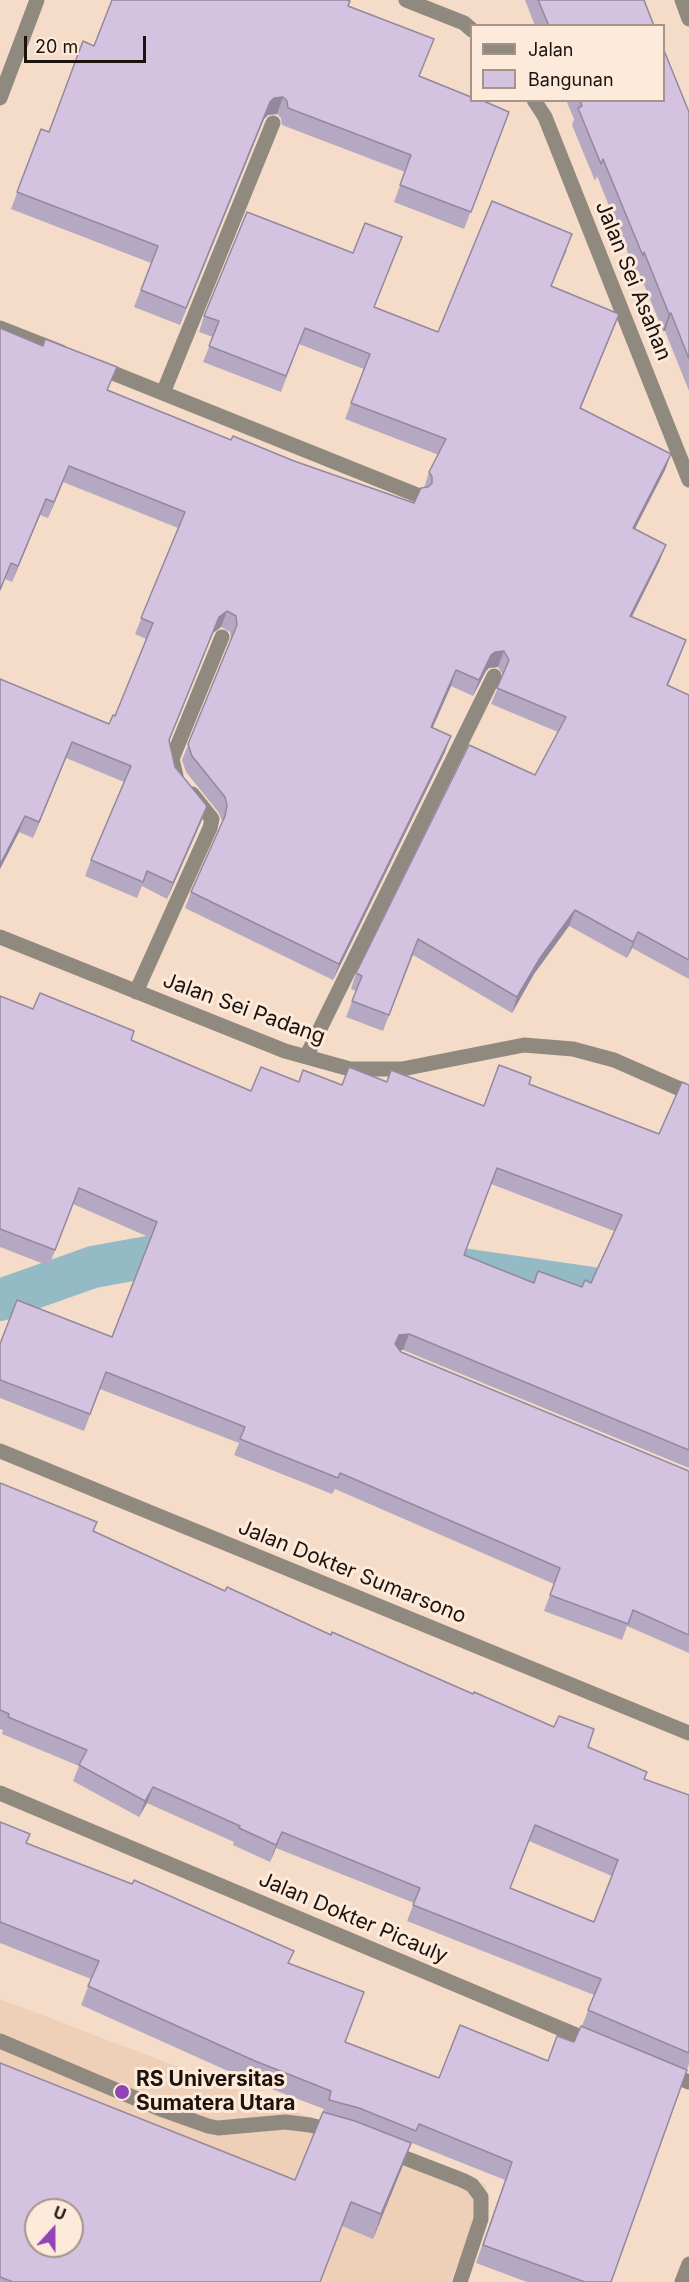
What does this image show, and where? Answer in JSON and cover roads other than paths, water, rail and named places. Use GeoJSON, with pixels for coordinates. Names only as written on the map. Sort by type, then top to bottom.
{"type":"FeatureCollection","features":[{"type":"Feature","properties":{"kind":"street"},"geometry":{"type":"LineString","coordinates":[[0,98],[37,0]]}},
{"type":"Feature","properties":{"kind":"street"},"geometry":{"type":"LineString","coordinates":[[406,0],[464,23],[470,29]]}},
{"type":"Feature","properties":{"kind":"street"},"geometry":{"type":"LineString","coordinates":[[682,0],[689,18]]}},
{"type":"Feature","properties":{"kind":"street","name":"Jalan Sei Asahan"},"geometry":{"type":"LineString","coordinates":[[535,102],[545,117],[689,480]]}},
{"type":"Feature","properties":{"kind":"street"},"geometry":{"type":"LineString","coordinates":[[164,393],[273,123]]}},
{"type":"Feature","properties":{"kind":"street"},"geometry":{"type":"LineString","coordinates":[[0,328],[417,495]]}},
{"type":"Feature","properties":{"kind":"street"},"geometry":{"type":"LineString","coordinates":[[136,992],[210,828],[212,819],[177,777],[172,759],[222,637]]}},
{"type":"Feature","properties":{"kind":"street"},"geometry":{"type":"LineString","coordinates":[[306,1057],[494,676]]}},
{"type":"Feature","properties":{"kind":"street","name":"Jalan Sei Padang"},"geometry":{"type":"LineString","coordinates":[[0,937],[285,1051],[350,1069],[402,1069],[524,1045],[573,1049],[614,1060],[689,1093]]}},
{"type":"Feature","properties":{"kind":"street","name":"Jalan Dokter Sumarsono"},"geometry":{"type":"LineString","coordinates":[[0,1451],[689,1733]]}},
{"type":"Feature","properties":{"kind":"street","name":"Jalan Dokter Picauly"},"geometry":{"type":"LineString","coordinates":[[0,1793],[612,2050]]}},
{"type":"Feature","properties":{"kind":"street"},"geometry":{"type":"LineString","coordinates":[[0,2041],[163,2110],[207,2126],[218,2128],[285,2122],[310,2125],[349,2136]]}},
{"type":"Feature","properties":{"kind":"street"},"geometry":{"type":"LineString","coordinates":[[645,2064],[689,2082]]}},
{"type":"Feature","properties":{"kind":"street"},"geometry":{"type":"LineString","coordinates":[[369,2144],[462,2180],[472,2185],[481,2196],[480,2218],[460,2282]]}},
{"type":"Feature","properties":{"kind":"street"},"geometry":{"type":"LineString","coordinates":[[682,2282],[689,2264]]}},
{"type":"Feature","properties":{"kind":"waterway"},"geometry":{"type":"LineString","coordinates":[[0,1300],[93,1267],[198,1248]]}},
{"type":"Feature","properties":{"kind":"waterway"},"geometry":{"type":"LineString","coordinates":[[462,1269],[689,1302]]}},
{"type":"Feature","properties":{"kind":"place","name":"RS Universitas Sumatera Utara"},"geometry":{"type":"Point","coordinates":[122,2092]}}]}
